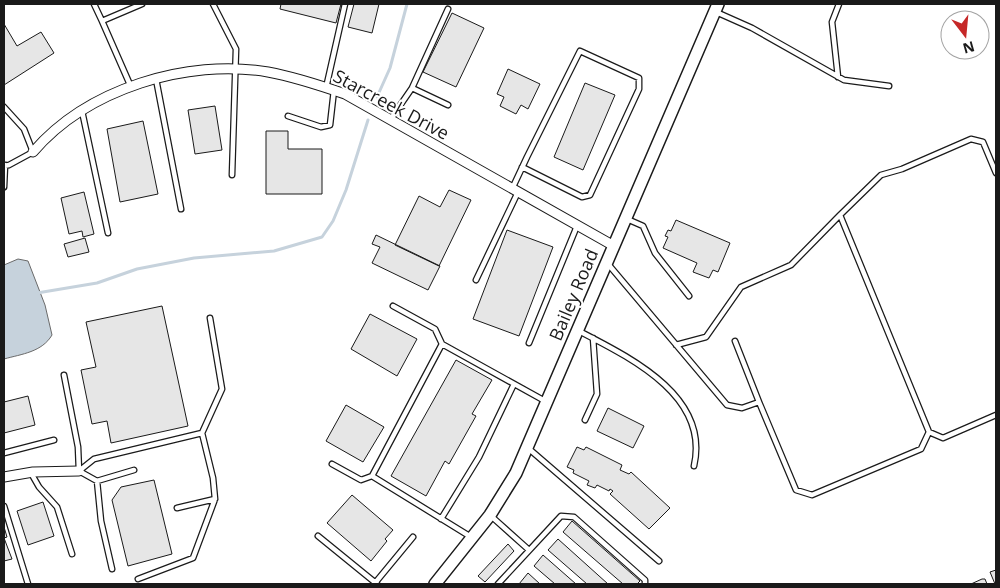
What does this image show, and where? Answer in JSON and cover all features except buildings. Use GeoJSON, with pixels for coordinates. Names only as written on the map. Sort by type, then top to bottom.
{"type":"FeatureCollection","features":[{"type":"Feature","properties":{"kind":"street","name":"Bailey Road"},"geometry":{"type":"LineString","coordinates":[[435,584],[490,515],[510,484],[528,448],[717,7]]}},
{"type":"Feature","properties":{"kind":"street","name":"Starcreek Drive"},"geometry":{"type":"LineString","coordinates":[[33,152],[52,133],[82,111],[131,87],[156,79],[212,70],[267,72],[330,89],[390,120],[614,246]]}},
{"type":"Feature","properties":{"kind":"street"},"geometry":{"type":"LineString","coordinates":[[4,477],[31,473],[79,471]]}},
{"type":"Feature","properties":{"kind":"lane"},"geometry":{"type":"LineString","coordinates":[[94,4],[131,87]]}},
{"type":"Feature","properties":{"kind":"lane"},"geometry":{"type":"LineString","coordinates":[[102,21],[142,4]]}},
{"type":"Feature","properties":{"kind":"lane"},"geometry":{"type":"LineString","coordinates":[[213,4],[234,43],[236,70],[232,176]]}},
{"type":"Feature","properties":{"kind":"lane"},"geometry":{"type":"LineString","coordinates":[[288,116],[321,127],[330,125],[330,89],[345,4]]}},
{"type":"Feature","properties":{"kind":"lane"},"geometry":{"type":"LineString","coordinates":[[838,77],[832,22],[839,4]]}},
{"type":"Feature","properties":{"kind":"lane"},"geometry":{"type":"LineString","coordinates":[[717,7],[844,80],[889,86]]}},
{"type":"Feature","properties":{"kind":"lane"},"geometry":{"type":"LineString","coordinates":[[390,120],[412,88],[448,8]]}},
{"type":"Feature","properties":{"kind":"lane"},"geometry":{"type":"LineString","coordinates":[[476,280],[515,190],[522,167],[580,51],[639,78],[639,89],[590,195],[582,197],[522,167]]}},
{"type":"Feature","properties":{"kind":"lane"},"geometry":{"type":"LineString","coordinates":[[156,79],[181,209]]}},
{"type":"Feature","properties":{"kind":"lane"},"geometry":{"type":"LineString","coordinates":[[412,88],[448,105]]}},
{"type":"Feature","properties":{"kind":"lane"},"geometry":{"type":"LineString","coordinates":[[4,107],[24,128],[33,152],[4,166],[4,186]]}},
{"type":"Feature","properties":{"kind":"lane"},"geometry":{"type":"LineString","coordinates":[[82,111],[108,233]]}},
{"type":"Feature","properties":{"kind":"lane"},"geometry":{"type":"LineString","coordinates":[[676,345],[706,337],[741,287],[792,265],[881,175],[902,169],[971,139],[984,142],[996,173]]}},
{"type":"Feature","properties":{"kind":"lane"},"geometry":{"type":"LineString","coordinates":[[840,215],[929,432],[943,438],[996,415]]}},
{"type":"Feature","properties":{"kind":"lane"},"geometry":{"type":"LineString","coordinates":[[627,219],[643,226],[655,253],[689,296]]}},
{"type":"Feature","properties":{"kind":"lane"},"geometry":{"type":"LineString","coordinates":[[529,343],[577,226]]}},
{"type":"Feature","properties":{"kind":"lane"},"geometry":{"type":"LineString","coordinates":[[607,263],[727,405],[742,408],[759,402]]}},
{"type":"Feature","properties":{"kind":"lane"},"geometry":{"type":"LineString","coordinates":[[393,306],[435,329],[442,344],[548,402]]}},
{"type":"Feature","properties":{"kind":"lane"},"geometry":{"type":"LineString","coordinates":[[138,579],[193,558],[215,499],[214,478],[202,433],[222,389],[210,318]]}},
{"type":"Feature","properties":{"kind":"lane"},"geometry":{"type":"LineString","coordinates":[[578,330],[637,361],[660,380],[680,403],[691,420],[696,435],[698,449],[694,466]]}},
{"type":"Feature","properties":{"kind":"lane"},"geometry":{"type":"LineString","coordinates":[[585,420],[597,394],[593,338]]}},
{"type":"Feature","properties":{"kind":"lane"},"geometry":{"type":"LineString","coordinates":[[734,341],[796,490],[812,495],[921,448],[929,432]]}},
{"type":"Feature","properties":{"kind":"lane"},"geometry":{"type":"LineString","coordinates":[[332,464],[361,480],[372,476],[442,344]]}},
{"type":"Feature","properties":{"kind":"lane"},"geometry":{"type":"LineString","coordinates":[[64,375],[78,447],[79,471]]}},
{"type":"Feature","properties":{"kind":"lane"},"geometry":{"type":"LineString","coordinates":[[441,519],[479,457],[514,384]]}},
{"type":"Feature","properties":{"kind":"lane"},"geometry":{"type":"LineString","coordinates":[[79,471],[94,458],[202,433]]}},
{"type":"Feature","properties":{"kind":"lane"},"geometry":{"type":"LineString","coordinates":[[4,453],[54,440]]}},
{"type":"Feature","properties":{"kind":"lane"},"geometry":{"type":"LineString","coordinates":[[528,448],[659,561]]}},
{"type":"Feature","properties":{"kind":"lane"},"geometry":{"type":"LineString","coordinates":[[79,471],[96,481],[134,470]]}},
{"type":"Feature","properties":{"kind":"lane"},"geometry":{"type":"LineString","coordinates":[[31,473],[39,487],[57,506],[72,554]]}},
{"type":"Feature","properties":{"kind":"lane"},"geometry":{"type":"LineString","coordinates":[[372,476],[472,538]]}},
{"type":"Feature","properties":{"kind":"lane"},"geometry":{"type":"LineString","coordinates":[[96,481],[101,521],[112,569]]}},
{"type":"Feature","properties":{"kind":"lane"},"geometry":{"type":"LineString","coordinates":[[177,508],[215,499]]}},
{"type":"Feature","properties":{"kind":"lane"},"geometry":{"type":"LineString","coordinates":[[4,508],[28,584]]}},
{"type":"Feature","properties":{"kind":"lane"},"geometry":{"type":"LineString","coordinates":[[490,515],[529,550]]}},
{"type":"Feature","properties":{"kind":"lane"},"geometry":{"type":"LineString","coordinates":[[498,584],[561,516],[574,517],[645,580],[645,584]]}},
{"type":"Feature","properties":{"kind":"lane"},"geometry":{"type":"LineString","coordinates":[[318,536],[376,583],[413,537]]}},
{"type":"Feature","properties":{"kind":"shaded area"},"geometry":{"type":"Polygon","coordinates":[[[18,259],[28,261],[45,305],[52,335],[48,341],[37,349],[4,359],[4,265],[18,259]]]}},
{"type":"Feature","properties":{"kind":"waterway"},"geometry":{"type":"LineString","coordinates":[[377,97],[390,68],[407,4]]}},
{"type":"Feature","properties":{"kind":"waterway"},"geometry":{"type":"LineString","coordinates":[[37,293],[97,283],[137,269],[194,258],[274,251],[322,237],[333,221],[346,190],[368,120]]}}]}
